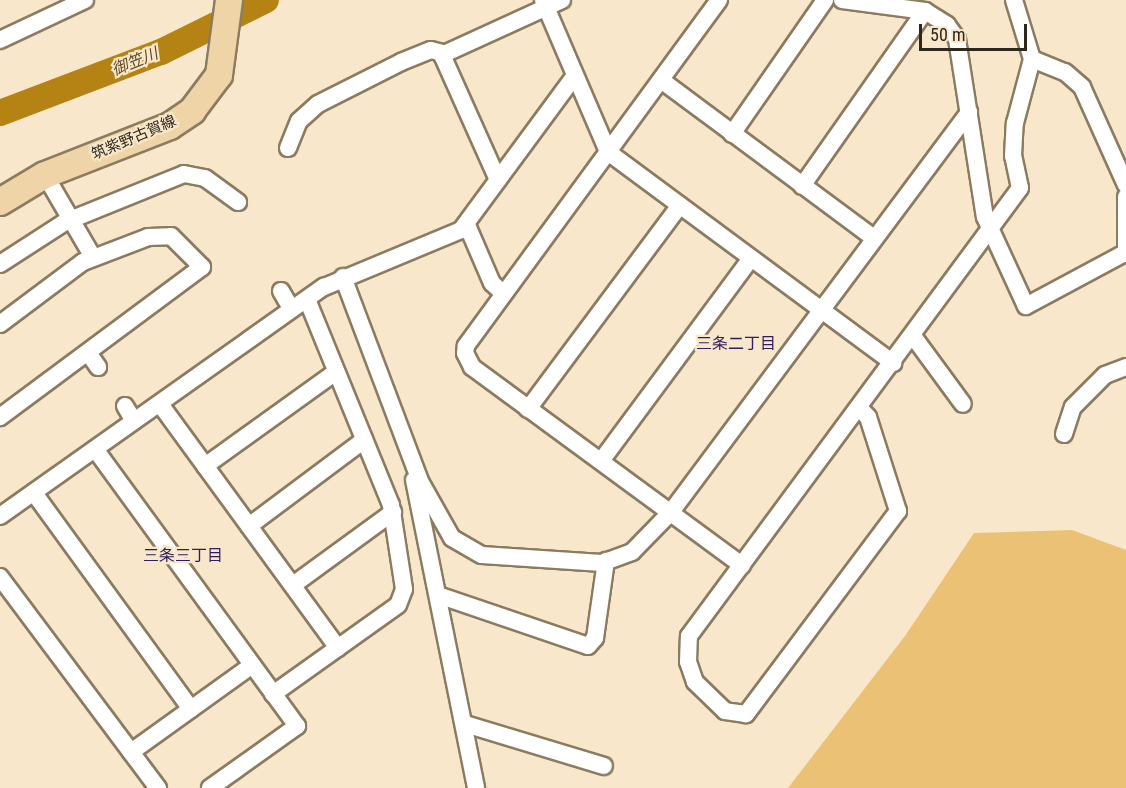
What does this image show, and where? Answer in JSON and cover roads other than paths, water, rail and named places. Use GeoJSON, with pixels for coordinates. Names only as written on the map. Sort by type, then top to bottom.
{"type":"FeatureCollection","features":[{"type":"Feature","properties":{"kind":"main road","name":"筑紫野古賀線"},"geometry":{"type":"LineString","coordinates":[[0,202],[45,175],[170,126],[192,111],[219,75],[228,14]]}},
{"type":"Feature","properties":{"kind":"street"},"geometry":{"type":"LineString","coordinates":[[0,39],[85,0]]}},
{"type":"Feature","properties":{"kind":"street"},"geometry":{"type":"LineString","coordinates":[[288,148],[299,121],[318,104],[401,62],[431,50],[443,53],[543,4],[562,0]]}},
{"type":"Feature","properties":{"kind":"street"},"geometry":{"type":"LineString","coordinates":[[719,0],[466,346],[466,358],[528,409],[742,565]]}},
{"type":"Feature","properties":{"kind":"street"},"geometry":{"type":"LineString","coordinates":[[732,134],[825,0]]}},
{"type":"Feature","properties":{"kind":"street"},"geometry":{"type":"LineString","coordinates":[[842,0],[925,11],[946,24],[957,39],[989,231],[1026,306],[1126,254],[1126,197]]}},
{"type":"Feature","properties":{"kind":"street"},"geometry":{"type":"LineString","coordinates":[[860,409],[868,417],[898,511],[746,714],[736,715],[703,696],[686,646],[742,565],[860,409],[1020,188],[1013,156],[1015,123],[1032,59],[1014,0]]}},
{"type":"Feature","properties":{"kind":"street"},"geometry":{"type":"LineString","coordinates":[[543,4],[573,78],[608,152],[893,363]]}},
{"type":"Feature","properties":{"kind":"street"},"geometry":{"type":"LineString","coordinates":[[802,186],[925,11]]}},
{"type":"Feature","properties":{"kind":"street"},"geometry":{"type":"LineString","coordinates":[[443,53],[498,180]]}},
{"type":"Feature","properties":{"kind":"street"},"geometry":{"type":"LineString","coordinates":[[1032,59],[1065,72],[1082,87],[1126,185]]}},
{"type":"Feature","properties":{"kind":"street"},"geometry":{"type":"LineString","coordinates":[[0,516],[160,404],[291,308],[343,277],[467,225],[573,78]]}},
{"type":"Feature","properties":{"kind":"street"},"geometry":{"type":"LineString","coordinates":[[661,80],[874,238]]}},
{"type":"Feature","properties":{"kind":"street"},"geometry":{"type":"LineString","coordinates":[[343,277],[411,458],[438,518],[465,550],[606,561],[644,543],[672,512],[969,112]]}},
{"type":"Feature","properties":{"kind":"street"},"geometry":{"type":"LineString","coordinates":[[0,264],[41,234],[184,174],[205,178],[238,202]]}},
{"type":"Feature","properties":{"kind":"street"},"geometry":{"type":"LineString","coordinates":[[45,175],[74,219],[93,257]]}},
{"type":"Feature","properties":{"kind":"street"},"geometry":{"type":"LineString","coordinates":[[528,409],[680,205]]}},
{"type":"Feature","properties":{"kind":"street"},"geometry":{"type":"LineString","coordinates":[[467,225],[492,283],[504,294]]}},
{"type":"Feature","properties":{"kind":"street"},"geometry":{"type":"LineString","coordinates":[[0,324],[93,257],[148,237],[171,236],[202,267],[93,361],[0,417]]}},
{"type":"Feature","properties":{"kind":"street"},"geometry":{"type":"LineString","coordinates":[[601,461],[751,258]]}},
{"type":"Feature","properties":{"kind":"street"},"geometry":{"type":"LineString","coordinates":[[281,291],[291,308]]}},
{"type":"Feature","properties":{"kind":"street"},"geometry":{"type":"LineString","coordinates":[[273,694],[338,648],[402,597],[404,572],[393,512],[307,299]]}},
{"type":"Feature","properties":{"kind":"street"},"geometry":{"type":"LineString","coordinates":[[913,336],[963,404]]}},
{"type":"Feature","properties":{"kind":"street"},"geometry":{"type":"LineString","coordinates":[[1064,434],[1072,407],[1105,375],[1126,367]]}},
{"type":"Feature","properties":{"kind":"street"},"geometry":{"type":"LineString","coordinates":[[205,466],[336,372]]}},
{"type":"Feature","properties":{"kind":"street"},"geometry":{"type":"LineString","coordinates":[[160,404],[338,648]]}},
{"type":"Feature","properties":{"kind":"street"},"geometry":{"type":"LineString","coordinates":[[125,406],[134,421]]}},
{"type":"Feature","properties":{"kind":"street"},"geometry":{"type":"LineString","coordinates":[[249,526],[364,440]]}},
{"type":"Feature","properties":{"kind":"street"},"geometry":{"type":"LineString","coordinates":[[95,449],[297,726],[210,788]]}},
{"type":"Feature","properties":{"kind":"street"},"geometry":{"type":"LineString","coordinates":[[411,458],[476,788]]}},
{"type":"Feature","properties":{"kind":"street"},"geometry":{"type":"LineString","coordinates":[[34,493],[191,709]]}},
{"type":"Feature","properties":{"kind":"street"},"geometry":{"type":"LineString","coordinates":[[292,585],[393,512]]}},
{"type":"Feature","properties":{"kind":"street"},"geometry":{"type":"LineString","coordinates":[[438,595],[588,646],[595,638],[606,561]]}},
{"type":"Feature","properties":{"kind":"street"},"geometry":{"type":"LineString","coordinates":[[0,577],[158,788]]}},
{"type":"Feature","properties":{"kind":"street"},"geometry":{"type":"LineString","coordinates":[[131,752],[252,665]]}},
{"type":"Feature","properties":{"kind":"street"},"geometry":{"type":"LineString","coordinates":[[465,724],[533,741],[604,766]]}},
{"type":"Feature","properties":{"kind":"waterway","name":"御笠川"},"geometry":{"type":"LineString","coordinates":[[0,113],[161,52],[266,0]]}},
{"type":"Feature","properties":{"kind":"district","name":"三条二丁目"},"geometry":{"type":"Point","coordinates":[736,344]}},
{"type":"Feature","properties":{"kind":"district","name":"三条三丁目"},"geometry":{"type":"Point","coordinates":[183,556]}}]}
